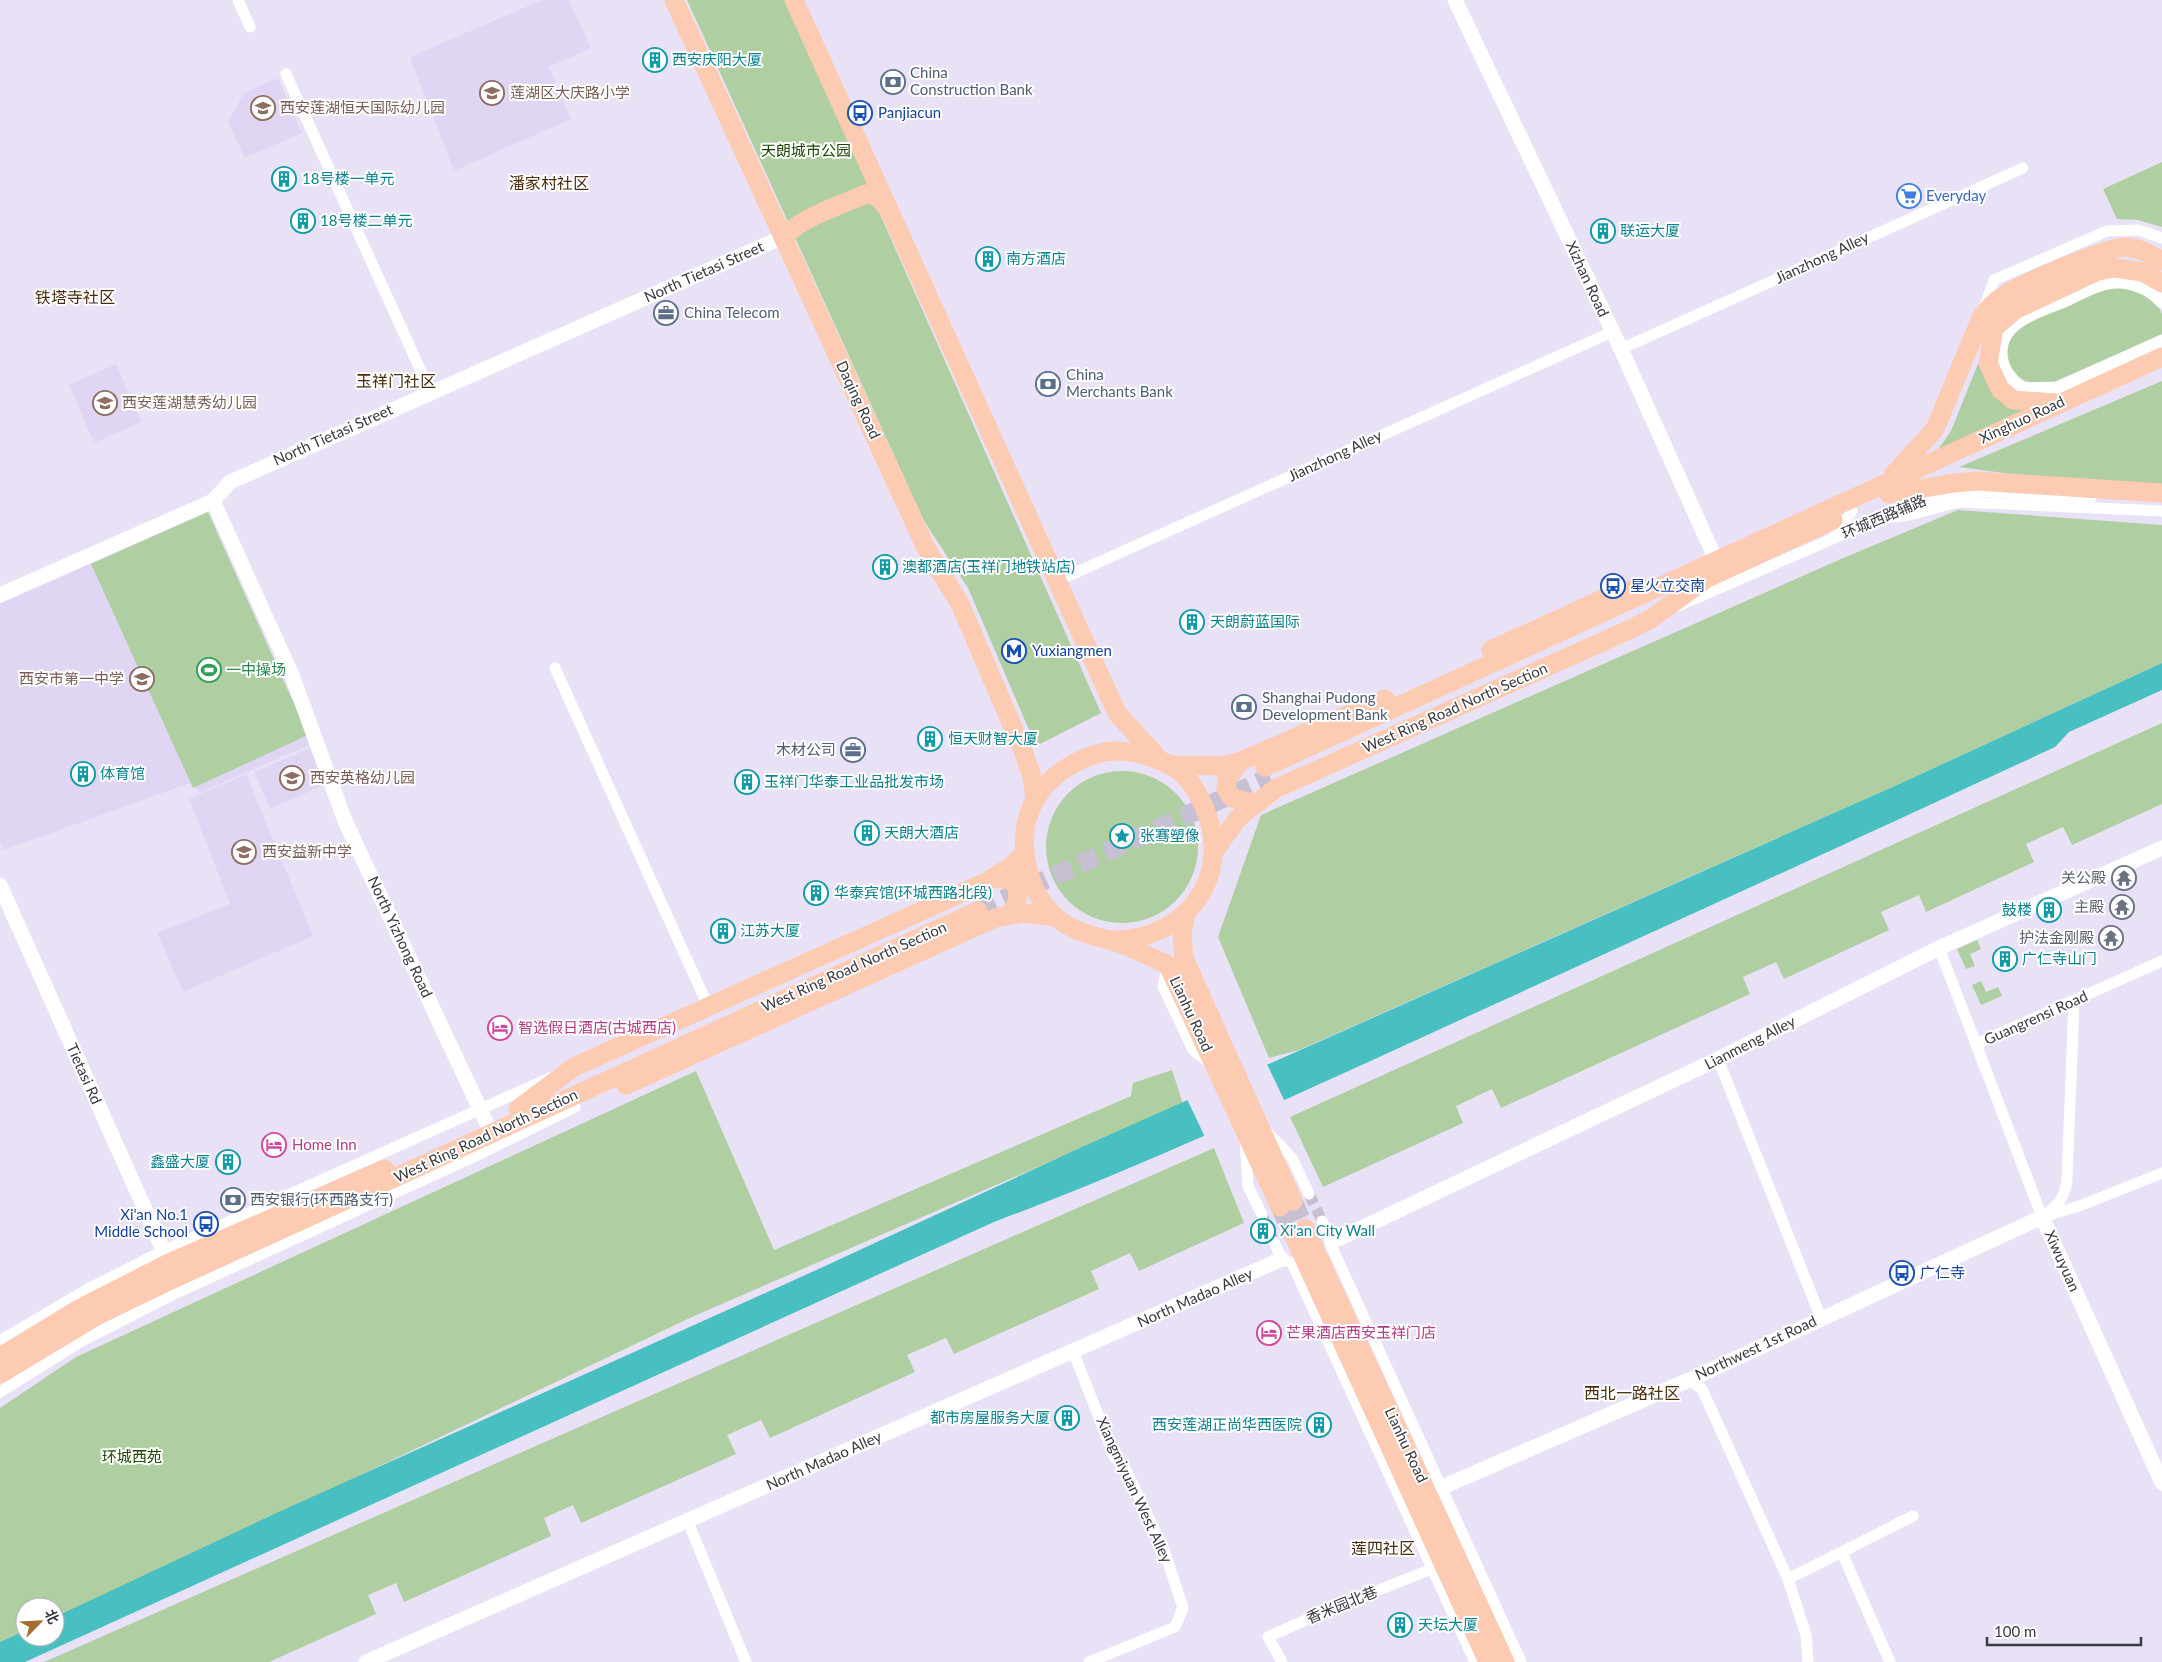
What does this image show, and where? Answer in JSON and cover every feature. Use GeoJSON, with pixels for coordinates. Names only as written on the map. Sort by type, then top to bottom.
{"type":"FeatureCollection","features":[{"type":"Feature","properties":{"kind":"main road","name":"Daqing Road"},"geometry":{"type":"LineString","coordinates":[[674,0],[926,548],[960,604],[1024,754],[1032,777],[1034,800]]}},
{"type":"Feature","properties":{"kind":"main road"},"geometry":{"type":"LineString","coordinates":[[794,0],[1117,713],[1166,763],[1189,781],[1200,798],[1211,824],[1213,853],[1205,885],[1186,913],[1173,924],[1151,935],[1126,941],[1109,940],[1081,932],[1056,917],[1040,898],[1029,876],[1025,852],[1025,835],[1034,800],[1063,770],[1083,759],[1117,751],[1136,752],[1166,763]]}},
{"type":"Feature","properties":{"kind":"main road"},"geometry":{"type":"LineString","coordinates":[[870,168],[867,183],[789,218],[781,232],[786,233],[798,225],[866,194],[871,194],[880,199],[892,214]]}},
{"type":"Feature","properties":{"kind":"main road"},"geometry":{"type":"LineString","coordinates":[[1886,489],[1935,430],[1981,318],[1990,306],[2007,293],[2103,251],[2126,247],[2146,251],[2162,261]]}},
{"type":"Feature","properties":{"kind":"main road"},"geometry":{"type":"LineString","coordinates":[[2060,403],[2013,400],[2000,389],[1988,363],[1994,328],[2015,310],[2098,271],[2114,268],[2142,272],[2162,283]]}},
{"type":"Feature","properties":{"kind":"main road","name":"Xinghuo Road"},"geometry":{"type":"LineString","coordinates":[[1886,489],[2060,403],[2162,357]]}},
{"type":"Feature","properties":{"kind":"main road","name":"Xinghuo Road"},"geometry":{"type":"LineString","coordinates":[[1886,489],[2162,371]]}},
{"type":"Feature","properties":{"kind":"main road"},"geometry":{"type":"LineString","coordinates":[[1886,489],[1977,481],[2162,493]]}},
{"type":"Feature","properties":{"kind":"main road","name":"West Ring Road North Section"},"geometry":{"type":"LineString","coordinates":[[1886,489],[1852,511],[1708,577],[1268,772],[1671,580],[1886,489]]}},
{"type":"Feature","properties":{"kind":"main road","name":"West Ring Road North Section"},"geometry":{"type":"LineString","coordinates":[[1213,853],[1238,818],[1275,789],[1652,618],[1708,577]]}},
{"type":"Feature","properties":{"kind":"main road","name":"West Ring Road North Section"},"geometry":{"type":"LineString","coordinates":[[1166,763],[1223,766],[1241,761],[1371,705],[1616,593],[1671,580]]}},
{"type":"Feature","properties":{"kind":"main road"},"geometry":{"type":"LineString","coordinates":[[1241,761],[1227,779],[1226,790],[1232,798],[1256,804]]}},
{"type":"Feature","properties":{"kind":"main road"},"geometry":{"type":"LineString","coordinates":[[525,1112],[574,1066],[994,878],[1013,865],[1025,852]]}},
{"type":"Feature","properties":{"kind":"main road"},"geometry":{"type":"LineString","coordinates":[[994,878],[1012,880],[1018,887],[1020,896],[1010,916]]}},
{"type":"Feature","properties":{"kind":"main road","name":"West Ring Road North Section"},"geometry":{"type":"LineString","coordinates":[[0,1374],[98,1315],[525,1112],[976,905]]}},
{"type":"Feature","properties":{"kind":"main road"},"geometry":{"type":"LineString","coordinates":[[525,1112],[575,1107],[994,918],[1023,913],[1056,917]]}},
{"type":"Feature","properties":{"kind":"main road"},"geometry":{"type":"LineString","coordinates":[[1180,969],[1182,934],[1186,913]]}},
{"type":"Feature","properties":{"kind":"main road","name":"Lianhu Road"},"geometry":{"type":"LineString","coordinates":[[1109,940],[1180,969],[1252,1128]]}},
{"type":"Feature","properties":{"kind":"main road","name":"West Ring Road North Section"},"geometry":{"type":"LineString","coordinates":[[0,1357],[166,1257],[484,1116],[525,1112]]}},
{"type":"Feature","properties":{"kind":"main road"},"geometry":{"type":"LineString","coordinates":[[1252,1128],[1294,1200]]}},
{"type":"Feature","properties":{"kind":"main road","name":"Lianhu Road"},"geometry":{"type":"LineString","coordinates":[[1307,1228],[1505,1662]]}},
{"type":"Feature","properties":{"kind":"main road","name":"Lianhu Road"},"geometry":{"type":"LineString","coordinates":[[1428,1493],[1438,1566],[1488,1662]]}},
{"type":"Feature","properties":{"kind":"street"},"geometry":{"type":"LineString","coordinates":[[238,0],[250,27]]}},
{"type":"Feature","properties":{"kind":"street","name":"Xizhan Road"},"geometry":{"type":"LineString","coordinates":[[1455,0],[1621,349],[1716,560]]}},
{"type":"Feature","properties":{"kind":"street"},"geometry":{"type":"LineString","coordinates":[[286,74],[430,391]]}},
{"type":"Feature","properties":{"kind":"street","name":"Jianzhong Alley"},"geometry":{"type":"LineString","coordinates":[[1621,349],[2023,168]]}},
{"type":"Feature","properties":{"kind":"street"},"geometry":{"type":"LineString","coordinates":[[1981,318],[1994,280],[2002,276],[2107,231],[2138,230],[2162,238]]}},
{"type":"Feature","properties":{"kind":"street","name":"North Tietasi Street"},"geometry":{"type":"LineString","coordinates":[[0,595],[213,501],[230,482],[781,232]]}},
{"type":"Feature","properties":{"kind":"street"},"geometry":{"type":"LineString","coordinates":[[2162,301],[2145,288],[2132,283],[2118,281],[2102,283],[2021,319],[2008,329],[2000,342],[2000,359],[2007,377],[2022,390],[2058,388],[2162,342]]}},
{"type":"Feature","properties":{"kind":"street","name":"Jianzhong Alley"},"geometry":{"type":"LineString","coordinates":[[1057,581],[1612,332]]}},
{"type":"Feature","properties":{"kind":"street","name":"环城西路辅路"},"geometry":{"type":"LineString","coordinates":[[1652,618],[1832,539],[1890,517],[1905,505],[1941,494],[1974,491],[2162,502]]}},
{"type":"Feature","properties":{"kind":"street","name":"North Yizhong Road"},"geometry":{"type":"LineString","coordinates":[[213,501],[292,675],[345,821],[484,1116]]}},
{"type":"Feature","properties":{"kind":"street"},"geometry":{"type":"LineString","coordinates":[[1890,517],[1902,517],[1960,502],[2162,511]]}},
{"type":"Feature","properties":{"kind":"street"},"geometry":{"type":"LineString","coordinates":[[1832,539],[1852,511]]}},
{"type":"Feature","properties":{"kind":"street"},"geometry":{"type":"LineString","coordinates":[[555,668],[708,1006]]}},
{"type":"Feature","properties":{"kind":"street","name":"Lianmeng Alley"},"geometry":{"type":"LineString","coordinates":[[1333,1237],[1718,1060],[1938,948],[2162,848]]}},
{"type":"Feature","properties":{"kind":"street","name":"Tietasi Rd"},"geometry":{"type":"LineString","coordinates":[[0,885],[166,1257]]}},
{"type":"Feature","properties":{"kind":"street","name":"Guangrensi Road"},"geometry":{"type":"LineString","coordinates":[[1938,948],[1976,1044],[2074,1002],[2162,961]]}},
{"type":"Feature","properties":{"kind":"street"},"geometry":{"type":"LineString","coordinates":[[1180,969],[1197,966],[1229,1037],[1223,1063]]}},
{"type":"Feature","properties":{"kind":"street","name":"Xiwuyuan"},"geometry":{"type":"LineString","coordinates":[[2074,1002],[2067,1181],[2064,1196],[2059,1203],[2042,1217],[2162,1483]]}},
{"type":"Feature","properties":{"kind":"street"},"geometry":{"type":"LineString","coordinates":[[1976,1044],[2042,1217],[2082,1205],[2162,1173]]}},
{"type":"Feature","properties":{"kind":"street"},"geometry":{"type":"LineString","coordinates":[[1718,1060],[1821,1318]]}},
{"type":"Feature","properties":{"kind":"street"},"geometry":{"type":"LineString","coordinates":[[484,1116],[574,1066]]}},
{"type":"Feature","properties":{"kind":"street"},"geometry":{"type":"LineString","coordinates":[[0,1392],[80,1342],[170,1296],[480,1154],[575,1107]]}},
{"type":"Feature","properties":{"kind":"street"},"geometry":{"type":"LineString","coordinates":[[1252,1128],[1245,1155],[1248,1186],[1262,1215]]}},
{"type":"Feature","properties":{"kind":"street","name":"Northwest 1st Road"},"geometry":{"type":"LineString","coordinates":[[1428,1493],[1689,1380],[2042,1217]]}},
{"type":"Feature","properties":{"kind":"street"},"geometry":{"type":"LineString","coordinates":[[1307,1228],[1333,1237],[1330,1243],[1428,1493],[1521,1662]]}},
{"type":"Feature","properties":{"kind":"street"},"geometry":{"type":"LineString","coordinates":[[1274,1242],[1282,1259],[1292,1263],[1438,1566],[1475,1662]]}},
{"type":"Feature","properties":{"kind":"street"},"geometry":{"type":"LineString","coordinates":[[0,1341],[88,1289],[166,1257]]}},
{"type":"Feature","properties":{"kind":"street","name":"North Madao Alley"},"geometry":{"type":"LineString","coordinates":[[366,1662],[688,1522],[1282,1259]]}},
{"type":"Feature","properties":{"kind":"street","name":"Xiangmiyuan West Alley"},"geometry":{"type":"LineString","coordinates":[[1073,1351],[1116,1458],[1124,1468],[1164,1550],[1183,1608],[1175,1627],[1089,1662]]}},
{"type":"Feature","properties":{"kind":"street"},"geometry":{"type":"LineString","coordinates":[[1689,1380],[1702,1388],[1788,1579],[1806,1635],[1808,1662]]}},
{"type":"Feature","properties":{"kind":"street"},"geometry":{"type":"LineString","coordinates":[[1788,1579],[1912,1516]]}},
{"type":"Feature","properties":{"kind":"street"},"geometry":{"type":"LineString","coordinates":[[688,1522],[746,1662]]}},
{"type":"Feature","properties":{"kind":"street"},"geometry":{"type":"LineString","coordinates":[[1842,1553],[1890,1662]]}},
{"type":"Feature","properties":{"kind":"street","name":"香米园北巷"},"geometry":{"type":"LineString","coordinates":[[1282,1662],[1268,1637],[1319,1614],[1438,1566]]}},
{"type":"Feature","properties":{"kind":"shaded area","name":"莲湖区大庆路小学"},"geometry":{"type":"Polygon","coordinates":[[[542,0],[569,0],[591,48],[549,67],[571,119],[454,171],[410,57],[542,0]]]}},
{"type":"Feature","properties":{"kind":"shaded area","name":"西安莲湖恒天国际幼儿园"},"geometry":{"type":"Polygon","coordinates":[[[278,78],[302,133],[245,158],[228,122],[244,93],[278,78]]]}},
{"type":"Feature","properties":{"kind":"shaded area","name":"西安莲湖慧秀幼儿园"},"geometry":{"type":"Polygon","coordinates":[[[116,364],[141,422],[94,443],[69,385],[116,364]]]}},
{"type":"Feature","properties":{"kind":"shaded area","name":"西安市第一中学"},"geometry":{"type":"Polygon","coordinates":[[[208,512],[312,744],[199,793],[193,782],[4,850],[0,842],[0,604],[208,512]]]}},
{"type":"Feature","properties":{"kind":"shaded area"},"geometry":{"type":"Polygon","coordinates":[[[2162,663],[2162,690],[2069,732],[2055,747],[1293,1096],[1115,1174],[994,1222],[65,1644],[65,1612],[283,1510],[812,1272],[1082,1147],[1897,785],[2162,663]]]}},
{"type":"Feature","properties":{"kind":"shaded area","name":"西安英格幼儿园"},"geometry":{"type":"Polygon","coordinates":[[[314,746],[329,783],[270,809],[254,772],[314,746]]]}},
{"type":"Feature","properties":{"kind":"shaded area","name":"西安益新中学"},"geometry":{"type":"Polygon","coordinates":[[[246,774],[313,936],[183,992],[157,933],[230,904],[189,799],[246,774]]]}},
{"type":"Feature","properties":{"kind":"shaded area"},"geometry":{"type":"Polygon","coordinates":[[[15,1635],[15,1647],[58,1647],[25,1662],[0,1662],[0,1642],[15,1635]]]}},
{"type":"Feature","properties":{"kind":"green space","name":"天朗城市公园"},"geometry":{"type":"Polygon","coordinates":[[[687,0],[787,0],[867,173],[871,194],[1101,713],[1036,746],[968,588],[924,521],[687,0]]]}},
{"type":"Feature","properties":{"kind":"green space"},"geometry":{"type":"Polygon","coordinates":[[[2162,162],[2162,227],[2138,220],[2117,219],[2103,189],[2162,162]]]}},
{"type":"Feature","properties":{"kind":"green space"},"geometry":{"type":"Polygon","coordinates":[[[2123,285],[2140,292],[2156,304],[2162,314],[2162,335],[2049,384],[2029,382],[2018,377],[2009,369],[2005,363],[2006,348],[2008,340],[2015,331],[2042,314],[2060,306],[2097,292],[2123,285]]]}},
{"type":"Feature","properties":{"kind":"green space"},"geometry":{"type":"Polygon","coordinates":[[[1990,334],[2029,410],[1935,454],[1951,431],[1990,334]]]}},
{"type":"Feature","properties":{"kind":"green space"},"geometry":{"type":"Polygon","coordinates":[[[2162,381],[2162,487],[2033,477],[1959,467],[2162,381]]]}},
{"type":"Feature","properties":{"kind":"green space"},"geometry":{"type":"Polygon","coordinates":[[[1958,510],[2162,525],[2162,663],[1897,785],[1299,1050],[1269,1058],[1218,937],[1261,815],[1841,559],[1958,510]]]}},
{"type":"Feature","properties":{"kind":"green space","name":"一中操场"},"geometry":{"type":"Polygon","coordinates":[[[208,512],[308,735],[193,788],[91,564],[208,512]]]}},
{"type":"Feature","properties":{"kind":"green space"},"geometry":{"type":"Polygon","coordinates":[[[2162,723],[2162,804],[2072,845],[2063,827],[2026,844],[2034,862],[1926,912],[1919,895],[1881,912],[1889,930],[1784,979],[1776,962],[1743,977],[1750,994],[1501,1108],[1492,1089],[1456,1106],[1463,1123],[1323,1187],[1290,1117],[2162,723]]]}},
{"type":"Feature","properties":{"kind":"green space"},"geometry":{"type":"Polygon","coordinates":[[[1122,771],[1151,777],[1176,793],[1192,818],[1198,847],[1192,876],[1176,901],[1151,917],[1122,923],[1093,917],[1068,901],[1052,876],[1046,847],[1052,818],[1068,793],[1093,777],[1122,771]]]}},
{"type":"Feature","properties":{"kind":"green space"},"geometry":{"type":"Polygon","coordinates":[[[1977,940],[1981,949],[1970,954],[1975,966],[1966,969],[1957,949],[1977,940]]]}},
{"type":"Feature","properties":{"kind":"green space"},"geometry":{"type":"Polygon","coordinates":[[[1981,981],[1986,992],[1998,987],[2002,996],[1981,1005],[1972,985],[1981,981]]]}},
{"type":"Feature","properties":{"kind":"green space","name":"环城西苑"},"geometry":{"type":"Polygon","coordinates":[[[1172,1070],[1183,1104],[694,1316],[65,1616],[65,1597],[15,1597],[15,1640],[0,1647],[0,1408],[76,1357],[696,1071],[774,1250],[1131,1096],[1133,1083],[1172,1070]]]}},
{"type":"Feature","properties":{"kind":"green space"},"geometry":{"type":"Polygon","coordinates":[[[1214,1148],[1244,1223],[1139,1271],[1130,1253],[1091,1271],[1099,1289],[954,1354],[946,1338],[907,1355],[915,1372],[770,1438],[761,1420],[727,1435],[736,1454],[581,1523],[573,1505],[544,1518],[551,1536],[404,1602],[396,1583],[368,1595],[376,1614],[269,1662],[44,1662],[1214,1148]]]}},
{"type":"Feature","properties":{"kind":"pier"},"geometry":{"type":"Polygon","coordinates":[[[1266,1062],[1285,1102],[1205,1137],[1186,1097],[1266,1062]]]}},
{"type":"Feature","properties":{"kind":"tunnel"},"geometry":{"type":"LineString","coordinates":[[978,911],[1270,777]]}},
{"type":"Feature","properties":{"kind":"tunnel"},"geometry":{"type":"LineString","coordinates":[[1309,1194],[1322,1221]]}},
{"type":"Feature","properties":{"kind":"tunnel"},"geometry":{"type":"LineString","coordinates":[[1293,1201],[1305,1228]]}},
{"type":"Feature","properties":{"kind":"tunnel"},"geometry":{"type":"LineString","coordinates":[[1280,1207],[1293,1234]]}},
{"type":"Feature","properties":{"kind":"tunnel"},"geometry":{"type":"LineString","coordinates":[[1262,1215],[1274,1242]]}},
{"type":"Feature","properties":{"kind":"place","name":"西安庆阳大厦"},"geometry":{"type":"Point","coordinates":[655,60]}},
{"type":"Feature","properties":{"kind":"place","name":"China Construction Bank"},"geometry":{"type":"Point","coordinates":[893,82]}},
{"type":"Feature","properties":{"kind":"place","name":"莲湖区大庆路小学"},"geometry":{"type":"Point","coordinates":[492,93]}},
{"type":"Feature","properties":{"kind":"place","name":"西安莲湖恒天国际幼儿园"},"geometry":{"type":"Point","coordinates":[263,108]}},
{"type":"Feature","properties":{"kind":"place","name":"Panjiacun"},"geometry":{"type":"Point","coordinates":[860,113]}},
{"type":"Feature","properties":{"kind":"place","name":"18号楼一单元"},"geometry":{"type":"Point","coordinates":[284,179]}},
{"type":"Feature","properties":{"kind":"place","name":"Everyday"},"geometry":{"type":"Point","coordinates":[1909,196]}},
{"type":"Feature","properties":{"kind":"place","name":"18号楼二单元"},"geometry":{"type":"Point","coordinates":[303,221]}},
{"type":"Feature","properties":{"kind":"place","name":"联运大厦"},"geometry":{"type":"Point","coordinates":[1603,231]}},
{"type":"Feature","properties":{"kind":"place","name":"南方酒店"},"geometry":{"type":"Point","coordinates":[988,259]}},
{"type":"Feature","properties":{"kind":"place","name":"China Telecom"},"geometry":{"type":"Point","coordinates":[666,313]}},
{"type":"Feature","properties":{"kind":"place","name":"China Merchants Bank"},"geometry":{"type":"Point","coordinates":[1048,384]}},
{"type":"Feature","properties":{"kind":"place","name":"西安莲湖慧秀幼儿园"},"geometry":{"type":"Point","coordinates":[105,403]}},
{"type":"Feature","properties":{"kind":"place","name":"澳都酒店(玉祥门地铁站店)"},"geometry":{"type":"Point","coordinates":[885,567]}},
{"type":"Feature","properties":{"kind":"place","name":"星火立交南"},"geometry":{"type":"Point","coordinates":[1613,586]}},
{"type":"Feature","properties":{"kind":"place","name":"天朗蔚蓝国际"},"geometry":{"type":"Point","coordinates":[1192,622]}},
{"type":"Feature","properties":{"kind":"place","name":"Yuxiangmen"},"geometry":{"type":"Point","coordinates":[1014,651]}},
{"type":"Feature","properties":{"kind":"place","name":"一中操场"},"geometry":{"type":"Point","coordinates":[209,670]}},
{"type":"Feature","properties":{"kind":"place","name":"西安市第一中学"},"geometry":{"type":"Point","coordinates":[142,679]}},
{"type":"Feature","properties":{"kind":"place","name":"Shanghai Pudong Development Bank"},"geometry":{"type":"Point","coordinates":[1244,707]}},
{"type":"Feature","properties":{"kind":"place","name":"恒天财智大厦"},"geometry":{"type":"Point","coordinates":[930,739]}},
{"type":"Feature","properties":{"kind":"place","name":"木材公司"},"geometry":{"type":"Point","coordinates":[853,750]}},
{"type":"Feature","properties":{"kind":"place","name":"体育馆"},"geometry":{"type":"Point","coordinates":[83,774]}},
{"type":"Feature","properties":{"kind":"place","name":"西安英格幼儿园"},"geometry":{"type":"Point","coordinates":[292,778]}},
{"type":"Feature","properties":{"kind":"place","name":"玉祥门华泰工业品批发市场"},"geometry":{"type":"Point","coordinates":[747,782]}},
{"type":"Feature","properties":{"kind":"place","name":"天朗大酒店"},"geometry":{"type":"Point","coordinates":[867,833]}},
{"type":"Feature","properties":{"kind":"place","name":"张骞塑像"},"geometry":{"type":"Point","coordinates":[1122,836]}},
{"type":"Feature","properties":{"kind":"place","name":"西安益新中学"},"geometry":{"type":"Point","coordinates":[244,852]}},
{"type":"Feature","properties":{"kind":"place","name":"关公殿"},"geometry":{"type":"Point","coordinates":[2124,878]}},
{"type":"Feature","properties":{"kind":"place","name":"华泰宾馆(环城西路北段)"},"geometry":{"type":"Point","coordinates":[816,893]}},
{"type":"Feature","properties":{"kind":"place","name":"主殿"},"geometry":{"type":"Point","coordinates":[2122,907]}},
{"type":"Feature","properties":{"kind":"place","name":"鼓楼"},"geometry":{"type":"Point","coordinates":[2049,910]}},
{"type":"Feature","properties":{"kind":"place","name":"江苏大厦"},"geometry":{"type":"Point","coordinates":[723,931]}},
{"type":"Feature","properties":{"kind":"place","name":"护法金刚殿"},"geometry":{"type":"Point","coordinates":[2111,938]}},
{"type":"Feature","properties":{"kind":"place","name":"广仁寺山门"},"geometry":{"type":"Point","coordinates":[2005,959]}},
{"type":"Feature","properties":{"kind":"place","name":"智选假日酒店(古城西店)"},"geometry":{"type":"Point","coordinates":[500,1028]}},
{"type":"Feature","properties":{"kind":"place","name":"Home Inn"},"geometry":{"type":"Point","coordinates":[274,1145]}},
{"type":"Feature","properties":{"kind":"place","name":"鑫盛大厦"},"geometry":{"type":"Point","coordinates":[228,1162]}},
{"type":"Feature","properties":{"kind":"place","name":"西安银行(环西路支行)"},"geometry":{"type":"Point","coordinates":[233,1200]}},
{"type":"Feature","properties":{"kind":"place","name":"Xi'an No.1 Middle School"},"geometry":{"type":"Point","coordinates":[206,1224]}},
{"type":"Feature","properties":{"kind":"place","name":"Xi'an City Wall"},"geometry":{"type":"Point","coordinates":[1263,1231]}},
{"type":"Feature","properties":{"kind":"place","name":"广仁寺"},"geometry":{"type":"Point","coordinates":[1902,1273]}},
{"type":"Feature","properties":{"kind":"place","name":"芒果酒店西安玉祥门店"},"geometry":{"type":"Point","coordinates":[1269,1333]}},
{"type":"Feature","properties":{"kind":"place","name":"都市房屋服务大厦"},"geometry":{"type":"Point","coordinates":[1067,1418]}},
{"type":"Feature","properties":{"kind":"place","name":"西安莲湖正尚华西医院"},"geometry":{"type":"Point","coordinates":[1319,1425]}},
{"type":"Feature","properties":{"kind":"place","name":"天坛大厦"},"geometry":{"type":"Point","coordinates":[1400,1625]}},
{"type":"Feature","properties":{"kind":"district","name":"潘家村社区"},"geometry":{"type":"Point","coordinates":[549,183]}},
{"type":"Feature","properties":{"kind":"district","name":"铁塔寺社区"},"geometry":{"type":"Point","coordinates":[75,297]}},
{"type":"Feature","properties":{"kind":"district","name":"玉祥门社区"},"geometry":{"type":"Point","coordinates":[396,381]}},
{"type":"Feature","properties":{"kind":"district","name":"西北一路社区"},"geometry":{"type":"Point","coordinates":[1632,1393]}},
{"type":"Feature","properties":{"kind":"district","name":"莲四社区"},"geometry":{"type":"Point","coordinates":[1383,1548]}}]}
